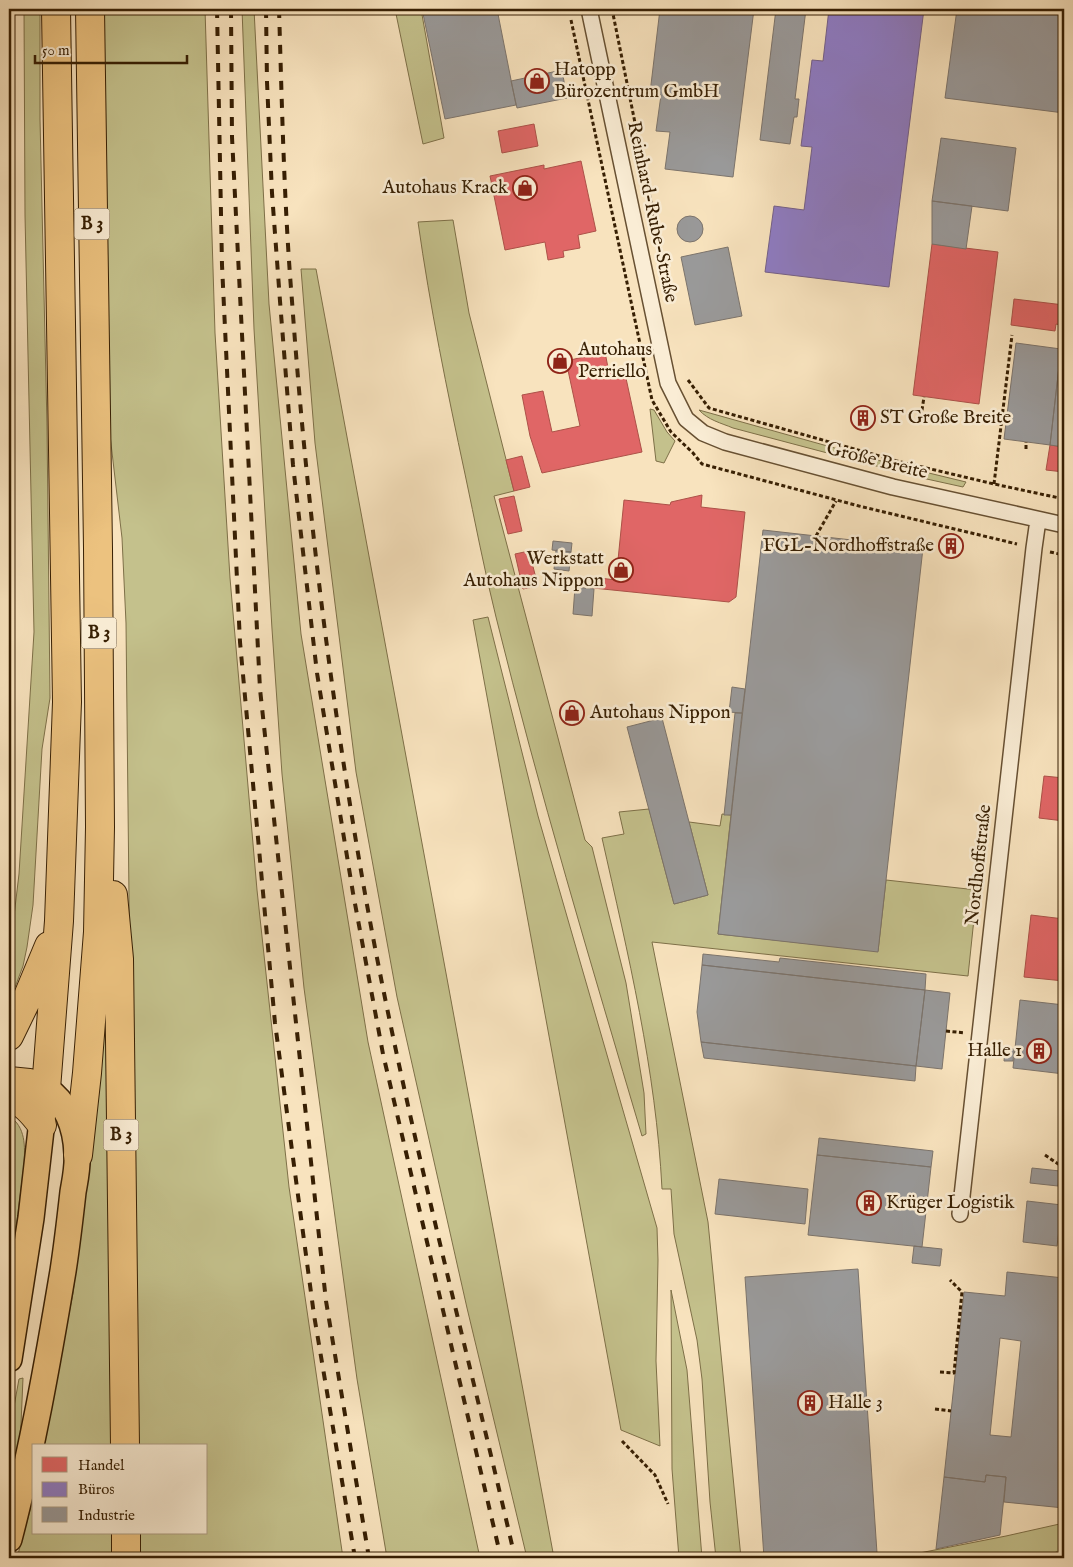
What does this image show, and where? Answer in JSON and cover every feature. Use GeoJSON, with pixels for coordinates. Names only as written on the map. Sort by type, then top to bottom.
{"type":"FeatureCollection","features":[{"type":"Feature","properties":{"kind":"highway","name":"B 3"},"geometry":{"type":"LineString","coordinates":[[46,1089],[59,921],[67,702],[56,9]]}},
{"type":"Feature","properties":{"kind":"highway","name":"B 3"},"geometry":{"type":"LineString","coordinates":[[78,1155],[87,1073],[98,932],[100,827],[90,9]]}},
{"type":"Feature","properties":{"kind":"highway","name":"B 3"},"geometry":{"type":"LineString","coordinates":[[100,827],[115,906],[119,959],[125,1444]]}},
{"type":"Feature","properties":{"kind":"highway"},"geometry":{"type":"LineString","coordinates":[[9,1036],[26,1002],[59,921]]}},
{"type":"Feature","properties":{"kind":"highway"},"geometry":{"type":"LineString","coordinates":[[9,1081],[28,1083],[46,1089]]}},
{"type":"Feature","properties":{"kind":"highway"},"geometry":{"type":"LineString","coordinates":[[9,1097],[31,1110],[42,1125]]}},
{"type":"Feature","properties":{"kind":"highway"},"geometry":{"type":"LineString","coordinates":[[126,1534],[126,1558]]}},
{"type":"Feature","properties":{"kind":"main road"},"geometry":{"type":"LineString","coordinates":[[46,1089],[58,1099],[68,1112],[78,1155]]}},
{"type":"Feature","properties":{"kind":"main road","name":"B 3"},"geometry":{"type":"LineString","coordinates":[[9,1360],[31,1218],[46,1089]]}},
{"type":"Feature","properties":{"kind":"main road","name":"B 3"},"geometry":{"type":"LineString","coordinates":[[9,1539],[35,1427],[52,1338],[78,1155]]}},
{"type":"Feature","properties":{"kind":"street","name":"Reinhard-Rube-Straße"},"geometry":{"type":"LineString","coordinates":[[589,9],[668,383],[686,419]]}},
{"type":"Feature","properties":{"kind":"street","name":"Große Breite"},"geometry":{"type":"LineString","coordinates":[[686,419],[704,433],[725,442],[893,487],[1064,525]]}},
{"type":"Feature","properties":{"kind":"street","name":"Nordhoffstraße"},"geometry":{"type":"LineString","coordinates":[[960,1214],[1038,520]]}},
{"type":"Feature","properties":{"kind":"path"},"geometry":{"type":"LineString","coordinates":[[612,9],[671,304]]}},
{"type":"Feature","properties":{"kind":"path"},"geometry":{"type":"LineString","coordinates":[[994,484],[1012,335]]}},
{"type":"Feature","properties":{"kind":"path"},"geometry":{"type":"LineString","coordinates":[[687,379],[709,408],[897,461],[1064,499]]}},
{"type":"Feature","properties":{"kind":"path"},"geometry":{"type":"LineString","coordinates":[[920,422],[924,397]]}},
{"type":"Feature","properties":{"kind":"path"},"geometry":{"type":"LineString","coordinates":[[1026,442],[1026,449]]}},
{"type":"Feature","properties":{"kind":"path"},"geometry":{"type":"LineString","coordinates":[[693,453],[702,464],[836,501],[1064,555]]}},
{"type":"Feature","properties":{"kind":"path"},"geometry":{"type":"LineString","coordinates":[[816,536],[836,501]]}},
{"type":"Feature","properties":{"kind":"path"},"geometry":{"type":"LineString","coordinates":[[1045,1155],[1064,1168]]}},
{"type":"Feature","properties":{"kind":"path"},"geometry":{"type":"LineString","coordinates":[[940,1372],[954,1373],[960,1320],[962,1292],[950,1280]]}},
{"type":"Feature","properties":{"kind":"path"},"geometry":{"type":"LineString","coordinates":[[936,1409],[951,1411]]}},
{"type":"Feature","properties":{"kind":"path"},"geometry":{"type":"LineString","coordinates":[[622,1441],[655,1474],[668,1504]]}},
{"type":"Feature","properties":{"kind":"path"},"geometry":{"type":"LineString","coordinates":[[1041,1558],[1064,1552]]}},
{"type":"Feature","properties":{"kind":"path"},"geometry":{"type":"LineString","coordinates":[[1055,1558],[1064,1552]]}},
{"type":"Feature","properties":{"kind":"shaded area"},"geometry":{"type":"Polygon","coordinates":[[[24,9],[40,9],[40,119],[47,426],[50,698],[42,749],[33,905],[23,966],[9,1003],[9,941],[12,933],[19,874],[34,632],[25,215],[24,9]]]}},
{"type":"Feature","properties":{"kind":"shaded area"},"geometry":{"type":"Polygon","coordinates":[[[103,9],[205,9],[215,333],[230,578],[257,890],[289,1187],[343,1558],[137,1558],[136,1534],[208,1534],[208,1444],[135,1444],[126,623],[122,538],[108,418],[103,9]]]}},
{"type":"Feature","properties":{"kind":"shaded area"},"geometry":{"type":"Polygon","coordinates":[[[242,9],[254,9],[269,304],[301,634],[368,1042],[480,1558],[387,1558],[357,1379],[304,988],[282,774],[254,329],[242,9]]]}},
{"type":"Feature","properties":{"kind":"shaded area"},"geometry":{"type":"Polygon","coordinates":[[[395,9],[421,9],[444,138],[423,144],[395,9]]]}},
{"type":"Feature","properties":{"kind":"shaded area"},"geometry":{"type":"Polygon","coordinates":[[[453,220],[469,313],[514,491],[494,496],[585,840],[592,847],[626,983],[644,1093],[646,1134],[642,1136],[530,747],[496,617],[452,411],[433,317],[418,222],[453,220]]]}},
{"type":"Feature","properties":{"kind":"shaded area"},"geometry":{"type":"Polygon","coordinates":[[[301,269],[316,269],[554,1558],[527,1558],[467,1308],[397,997],[356,772],[315,443],[301,269]]]}},
{"type":"Feature","properties":{"kind":"shaded area"},"geometry":{"type":"Polygon","coordinates":[[[650,409],[654,410],[667,432],[675,441],[664,463],[656,461],[650,409]]]}},
{"type":"Feature","properties":{"kind":"shaded area"},"geometry":{"type":"Polygon","coordinates":[[[699,410],[888,463],[884,468],[733,428],[711,419],[699,410]]]}},
{"type":"Feature","properties":{"kind":"shaded area"},"geometry":{"type":"Polygon","coordinates":[[[904,467],[966,482],[963,487],[904,474],[904,467]]]}},
{"type":"Feature","properties":{"kind":"shaded area"},"geometry":{"type":"Polygon","coordinates":[[[488,617],[538,816],[657,1228],[656,1361],[660,1446],[621,1430],[473,620],[488,617]]]}},
{"type":"Feature","properties":{"kind":"shaded area"},"geometry":{"type":"Polygon","coordinates":[[[649,809],[674,904],[708,895],[689,822],[720,826],[722,814],[731,815],[718,934],[878,951],[886,880],[977,890],[968,976],[652,942],[708,1222],[741,1558],[716,1558],[710,1502],[702,1379],[697,1340],[674,1234],[671,1189],[662,1189],[654,1100],[640,1012],[602,838],[624,834],[619,812],[649,809]]]}},
{"type":"Feature","properties":{"kind":"shaded area"},"geometry":{"type":"Polygon","coordinates":[[[108,1017],[112,1444],[43,1444],[73,1293],[104,1019],[108,1017]]]}},
{"type":"Feature","properties":{"kind":"shaded area"},"geometry":{"type":"Polygon","coordinates":[[[9,1116],[15,1120],[21,1131],[24,1165],[9,1284],[9,1116]]]}},
{"type":"Feature","properties":{"kind":"shaded area"},"geometry":{"type":"Polygon","coordinates":[[[671,1290],[687,1370],[702,1558],[679,1558],[672,1469],[671,1290]]]}},
{"type":"Feature","properties":{"kind":"shaded area"},"geometry":{"type":"Polygon","coordinates":[[[23,1378],[19,1446],[9,1488],[9,1434],[19,1379],[23,1378]]]}},
{"type":"Feature","properties":{"kind":"shaded area"},"geometry":{"type":"Polygon","coordinates":[[[32,1502],[32,1534],[113,1534],[114,1558],[17,1558],[32,1502]]]}},
{"type":"Feature","properties":{"kind":"shaded area"},"geometry":{"type":"Polygon","coordinates":[[[1064,1523],[1064,1558],[894,1558],[1006,1536],[1064,1523]]]}},
{"type":"Feature","properties":{"kind":"building: Handel"},"geometry":{"type":"Polygon","coordinates":[[[534,124],[538,146],[502,153],[498,131],[534,124]]]}},
{"type":"Feature","properties":{"kind":"building: Handel"},"geometry":{"type":"Polygon","coordinates":[[[581,161],[596,231],[578,235],[580,248],[563,251],[564,257],[548,260],[545,242],[505,250],[490,176],[544,165],[544,169],[581,161]]]}},
{"type":"Feature","properties":{"kind":"building: Handel"},"geometry":{"type":"Polygon","coordinates":[[[932,244],[998,252],[979,404],[913,395],[932,244]]]}},
{"type":"Feature","properties":{"kind":"building: Handel"},"geometry":{"type":"Polygon","coordinates":[[[1014,299],[1064,305],[1064,326],[1056,324],[1055,331],[1011,325],[1014,299]]]}},
{"type":"Feature","properties":{"kind":"building: Handel"},"geometry":{"type":"Polygon","coordinates":[[[605,352],[609,373],[624,369],[642,452],[542,473],[530,436],[522,395],[543,391],[552,432],[580,426],[566,361],[605,352]]]}},
{"type":"Feature","properties":{"kind":"building: Handel","name":"ST Große Breite"},"geometry":{"type":"Polygon","coordinates":[[[855,410],[873,412],[871,426],[854,424],[855,410]]]}},
{"type":"Feature","properties":{"kind":"building: Handel"},"geometry":{"type":"Polygon","coordinates":[[[1050,445],[1064,447],[1064,472],[1046,470],[1050,445]]]}},
{"type":"Feature","properties":{"kind":"building: Handel"},"geometry":{"type":"Polygon","coordinates":[[[522,456],[530,487],[514,491],[506,460],[522,456]]]}},
{"type":"Feature","properties":{"kind":"building: Handel"},"geometry":{"type":"Polygon","coordinates":[[[702,495],[701,507],[745,512],[736,597],[729,602],[593,588],[591,577],[616,580],[624,500],[670,505],[671,502],[702,495]]]}},
{"type":"Feature","properties":{"kind":"building: Handel"},"geometry":{"type":"Polygon","coordinates":[[[514,496],[522,531],[508,534],[499,499],[514,496]]]}},
{"type":"Feature","properties":{"kind":"building: Handel"},"geometry":{"type":"Polygon","coordinates":[[[529,551],[538,586],[523,589],[515,554],[529,551]]]}},
{"type":"Feature","properties":{"kind":"building: Handel"},"geometry":{"type":"Polygon","coordinates":[[[1044,776],[1064,778],[1064,821],[1039,818],[1044,776]]]}},
{"type":"Feature","properties":{"kind":"building: Handel"},"geometry":{"type":"Polygon","coordinates":[[[1064,831],[1064,866],[1060,865],[1064,831]]]}},
{"type":"Feature","properties":{"kind":"building: Handel"},"geometry":{"type":"Polygon","coordinates":[[[1031,915],[1064,919],[1064,981],[1024,977],[1031,915]]]}},
{"type":"Feature","properties":{"kind":"building: Büros"},"geometry":{"type":"Polygon","coordinates":[[[829,9],[924,9],[889,287],[765,272],[774,206],[804,210],[812,147],[801,146],[812,60],[823,61],[829,9]]]}},
{"type":"Feature","properties":{"kind":"building: Industrie"},"geometry":{"type":"Polygon","coordinates":[[[422,9],[497,9],[516,105],[445,119],[422,9]]]}},
{"type":"Feature","properties":{"kind":"building: Industrie"},"geometry":{"type":"Polygon","coordinates":[[[660,9],[754,9],[733,177],[665,169],[670,132],[656,131],[661,95],[650,93],[660,9]]]}},
{"type":"Feature","properties":{"kind":"building: Industrie"},"geometry":{"type":"Polygon","coordinates":[[[776,9],[806,9],[795,99],[799,99],[797,117],[794,117],[790,144],[760,140],[776,9]]]}},
{"type":"Feature","properties":{"kind":"building: Industrie"},"geometry":{"type":"Polygon","coordinates":[[[957,9],[1064,9],[1064,113],[945,98],[957,9]]]}},
{"type":"Feature","properties":{"kind":"building: Industrie"},"geometry":{"type":"Polygon","coordinates":[[[562,70],[567,98],[517,108],[511,81],[562,70]]]}},
{"type":"Feature","properties":{"kind":"building: Industrie"},"geometry":{"type":"Polygon","coordinates":[[[941,138],[1016,148],[1008,211],[932,201],[941,138]]]}},
{"type":"Feature","properties":{"kind":"building: Industrie"},"geometry":{"type":"Polygon","coordinates":[[[932,201],[972,206],[966,249],[932,244],[932,201]]]}},
{"type":"Feature","properties":{"kind":"building: Industrie"},"geometry":{"type":"Polygon","coordinates":[[[690,216],[699,220],[703,229],[699,238],[690,242],[681,238],[677,229],[681,220],[690,216]]]}},
{"type":"Feature","properties":{"kind":"building: Industrie"},"geometry":{"type":"Polygon","coordinates":[[[728,247],[742,316],[695,325],[681,257],[728,247]]]}},
{"type":"Feature","properties":{"kind":"building: Industrie"},"geometry":{"type":"Polygon","coordinates":[[[1016,343],[1061,349],[1050,445],[1004,439],[1016,343]]]}},
{"type":"Feature","properties":{"kind":"building: Industrie"},"geometry":{"type":"Polygon","coordinates":[[[1061,349],[1064,350],[1064,447],[1050,445],[1061,349]]]}},
{"type":"Feature","properties":{"kind":"building: Industrie"},"geometry":{"type":"Polygon","coordinates":[[[763,530],[923,548],[878,952],[718,934],[763,530]]]}},
{"type":"Feature","properties":{"kind":"building: Industrie"},"geometry":{"type":"Polygon","coordinates":[[[553,541],[572,543],[571,552],[552,550],[553,541]]]}},
{"type":"Feature","properties":{"kind":"building: Industrie","name":"FGL-Nordhoffstraße"},"geometry":{"type":"Polygon","coordinates":[[[945,543],[956,544],[956,550],[945,549],[945,543]]]}},
{"type":"Feature","properties":{"kind":"building: Industrie"},"geometry":{"type":"Polygon","coordinates":[[[556,550],[571,552],[569,571],[554,569],[556,550]]]}},
{"type":"Feature","properties":{"kind":"building: Industrie"},"geometry":{"type":"Polygon","coordinates":[[[575,587],[594,589],[592,616],[573,614],[575,587]]]}},
{"type":"Feature","properties":{"kind":"building: Industrie"},"geometry":{"type":"Polygon","coordinates":[[[732,687],[745,689],[742,713],[729,712],[732,687]]]}},
{"type":"Feature","properties":{"kind":"building: Industrie"},"geometry":{"type":"Polygon","coordinates":[[[735,713],[742,713],[731,815],[724,815],[735,713]]]}},
{"type":"Feature","properties":{"kind":"building: Industrie"},"geometry":{"type":"Polygon","coordinates":[[[662,718],[708,895],[674,904],[627,727],[662,718]]]}},
{"type":"Feature","properties":{"kind":"building: Industrie"},"geometry":{"type":"Polygon","coordinates":[[[703,954],[779,962],[780,958],[926,974],[925,990],[702,965],[703,954]]]}},
{"type":"Feature","properties":{"kind":"building: Industrie"},"geometry":{"type":"Polygon","coordinates":[[[702,965],[925,990],[916,1066],[701,1042],[697,1012],[702,965]]]}},
{"type":"Feature","properties":{"kind":"building: Industrie"},"geometry":{"type":"Polygon","coordinates":[[[925,990],[950,993],[942,1069],[916,1066],[925,990]]]}},
{"type":"Feature","properties":{"kind":"building: Industrie","name":"Halle 1"},"geometry":{"type":"Polygon","coordinates":[[[1020,1000],[1064,1005],[1064,1074],[1013,1068],[1020,1000]]]}},
{"type":"Feature","properties":{"kind":"building: Industrie"},"geometry":{"type":"Polygon","coordinates":[[[701,1042],[916,1066],[915,1081],[704,1058],[701,1042]]]}},
{"type":"Feature","properties":{"kind":"building: Industrie"},"geometry":{"type":"Polygon","coordinates":[[[1005,1049],[1014,1049],[1013,1061],[1004,1061],[1005,1049]]]}},
{"type":"Feature","properties":{"kind":"building: Industrie"},"geometry":{"type":"Polygon","coordinates":[[[1064,1074],[1064,1090],[1062,1089],[1064,1074]]]}},
{"type":"Feature","properties":{"kind":"building: Industrie"},"geometry":{"type":"Polygon","coordinates":[[[819,1138],[933,1151],[931,1167],[817,1155],[819,1138]]]}},
{"type":"Feature","properties":{"kind":"building: Industrie","name":"Krüger Logistik"},"geometry":{"type":"Polygon","coordinates":[[[817,1155],[931,1167],[922,1247],[808,1235],[817,1155]]]}},
{"type":"Feature","properties":{"kind":"building: Industrie"},"geometry":{"type":"Polygon","coordinates":[[[1032,1168],[1060,1171],[1058,1186],[1030,1183],[1032,1168]]]}},
{"type":"Feature","properties":{"kind":"building: Industrie"},"geometry":{"type":"Polygon","coordinates":[[[719,1179],[808,1189],[805,1224],[715,1214],[719,1179]]]}},
{"type":"Feature","properties":{"kind":"building: Industrie"},"geometry":{"type":"Polygon","coordinates":[[[1027,1201],[1062,1205],[1057,1246],[1023,1242],[1027,1201]]]}},
{"type":"Feature","properties":{"kind":"building: Industrie"},"geometry":{"type":"Polygon","coordinates":[[[914,1246],[942,1249],[940,1266],[912,1263],[914,1246]]]}},
{"type":"Feature","properties":{"kind":"building: Industrie","name":"Halle 3"},"geometry":{"type":"Polygon","coordinates":[[[858,1269],[877,1553],[814,1558],[764,1558],[745,1277],[858,1269]]]}},
{"type":"Feature","properties":{"kind":"building: Industrie"},"geometry":{"type":"Polygon","coordinates":[[[1007,1272],[1064,1278],[1064,1508],[1004,1502],[1006,1477],[986,1475],[985,1482],[944,1477],[964,1292],[1005,1296],[1007,1272]],[[1000,1338],[990,1435],[1011,1437],[1021,1341],[1000,1338]]]}},
{"type":"Feature","properties":{"kind":"building: Industrie"},"geometry":{"type":"Polygon","coordinates":[[[986,1475],[1006,1477],[1000,1535],[936,1549],[944,1477],[985,1482],[986,1475]]]}},
{"type":"Feature","properties":{"kind":"railway"},"geometry":{"type":"LineString","coordinates":[[217,9],[222,265],[240,642],[275,1023],[314,1315],[355,1558]]}},
{"type":"Feature","properties":{"kind":"railway"},"geometry":{"type":"LineString","coordinates":[[231,9],[232,137],[260,689],[326,1301],[369,1558]]}},
{"type":"Feature","properties":{"kind":"railway"},"geometry":{"type":"LineString","coordinates":[[266,9],[272,193],[280,301],[293,465],[317,673],[353,893],[383,1054],[501,1558]]}},
{"type":"Feature","properties":{"kind":"railway"},"geometry":{"type":"LineString","coordinates":[[279,9],[289,265],[304,448],[320,595],[340,742],[364,888],[397,1057],[515,1558]]}},
{"type":"Feature","properties":{"kind":"place","name":"Hatopp Bürozentrum GmbH"},"geometry":{"type":"Point","coordinates":[537,81]}},
{"type":"Feature","properties":{"kind":"place","name":"Autohaus Krack"},"geometry":{"type":"Point","coordinates":[525,188]}},
{"type":"Feature","properties":{"kind":"place","name":"Autohaus Perriello"},"geometry":{"type":"Point","coordinates":[560,361]}},
{"type":"Feature","properties":{"kind":"place","name":"ST Große Breite"},"geometry":{"type":"Point","coordinates":[863,418]}},
{"type":"Feature","properties":{"kind":"place","name":"FGL-Nordhoffstraße"},"geometry":{"type":"Point","coordinates":[951,546]}},
{"type":"Feature","properties":{"kind":"place","name":"Werkstatt Autohaus Nippon"},"geometry":{"type":"Point","coordinates":[621,570]}},
{"type":"Feature","properties":{"kind":"place","name":"Autohaus Nippon"},"geometry":{"type":"Point","coordinates":[572,713]}},
{"type":"Feature","properties":{"kind":"place","name":"Halle 1"},"geometry":{"type":"Point","coordinates":[1039,1051]}},
{"type":"Feature","properties":{"kind":"place","name":"Krüger Logistik"},"geometry":{"type":"Point","coordinates":[869,1203]}},
{"type":"Feature","properties":{"kind":"place","name":"Halle 3"},"geometry":{"type":"Point","coordinates":[810,1403]}}]}
